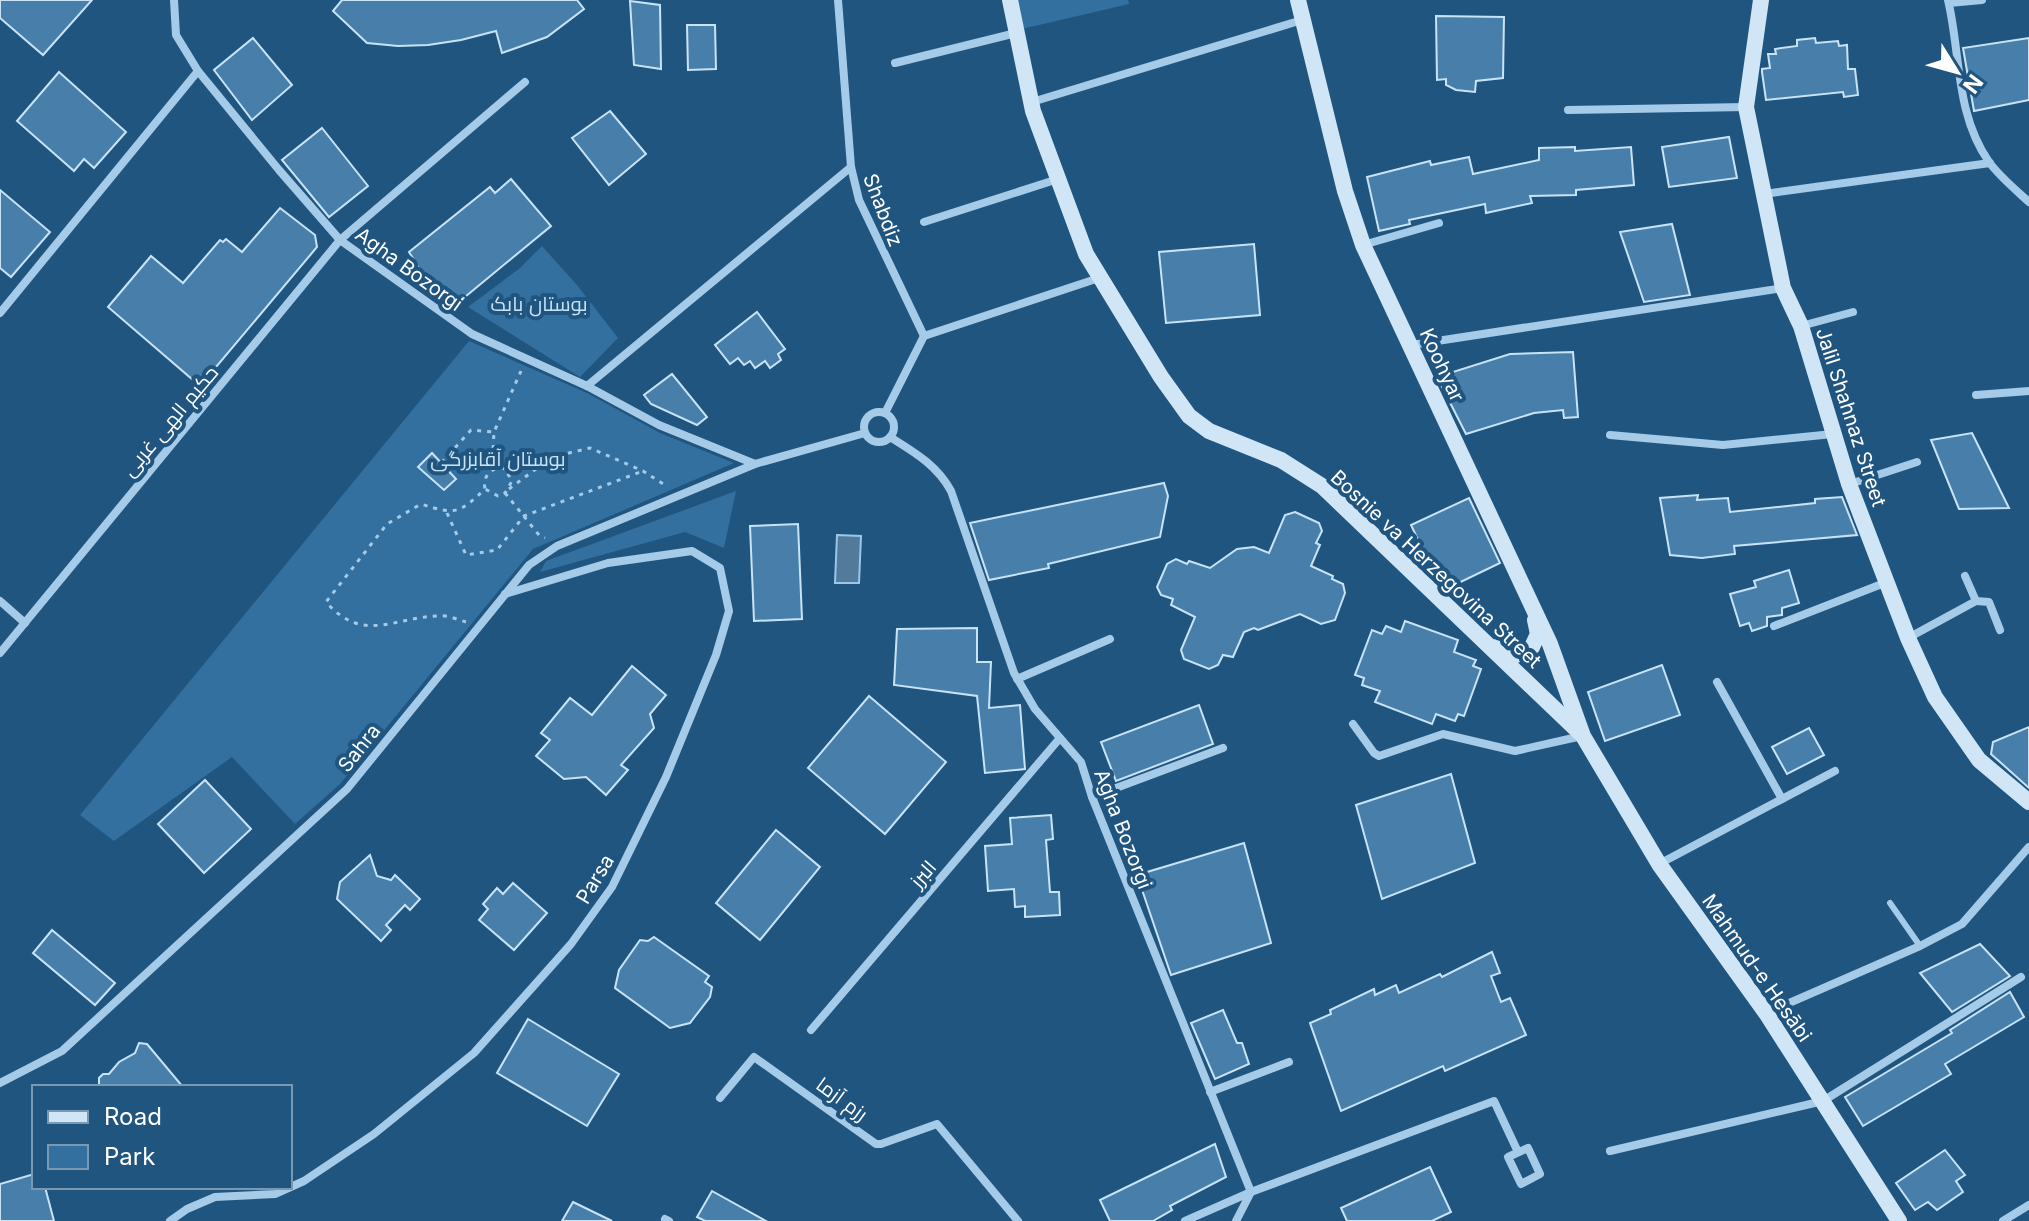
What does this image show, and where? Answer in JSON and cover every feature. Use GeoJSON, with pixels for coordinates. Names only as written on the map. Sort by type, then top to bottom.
{"type":"FeatureCollection","features":[{"type":"Feature","properties":{"kind":"street","name":"Agha Bozorgi"},"geometry":{"type":"LineString","coordinates":[[174,0],[176,35],[198,71],[340,240],[472,334],[587,386],[659,425],[755,464]]}},
{"type":"Feature","properties":{"kind":"street","name":"Shabdiz"},"geometry":{"type":"LineString","coordinates":[[838,0],[851,167],[859,200],[924,336]]}},
{"type":"Feature","properties":{"kind":"street","name":"Bosnie va Herzegovina Street"},"geometry":{"type":"LineString","coordinates":[[1010,0],[1032,102],[1086,254],[1189,416],[1209,431],[1281,460],[1322,486],[1583,736]]}},
{"type":"Feature","properties":{"kind":"street","name":"Koohyar"},"geometry":{"type":"LineString","coordinates":[[1298,0],[1345,191],[1363,245],[1550,644],[1583,736]]}},
{"type":"Feature","properties":{"kind":"street","name":"Jalil Shahnaz Street"},"geometry":{"type":"LineString","coordinates":[[1761,0],[1746,107],[1783,288],[1801,326],[1849,484],[1908,638],[1935,697],[1979,760],[2029,802]]}},
{"type":"Feature","properties":{"kind":"street"},"geometry":{"type":"LineString","coordinates":[[1982,0],[1948,2],[1960,91],[1971,129],[1990,163],[2029,202]]}},
{"type":"Feature","properties":{"kind":"street"},"geometry":{"type":"LineString","coordinates":[[1032,102],[1302,20]]}},
{"type":"Feature","properties":{"kind":"street"},"geometry":{"type":"LineString","coordinates":[[895,63],[1017,32]]}},
{"type":"Feature","properties":{"kind":"street"},"geometry":{"type":"LineString","coordinates":[[0,313],[198,71]]}},
{"type":"Feature","properties":{"kind":"street","name":"حکیم الهی غربی"},"geometry":{"type":"LineString","coordinates":[[0,653],[340,240],[525,82]]}},
{"type":"Feature","properties":{"kind":"street"},"geometry":{"type":"LineString","coordinates":[[1568,110],[1746,107]]}},
{"type":"Feature","properties":{"kind":"street"},"geometry":{"type":"LineString","coordinates":[[1763,194],[1990,163]]}},
{"type":"Feature","properties":{"kind":"street"},"geometry":{"type":"LineString","coordinates":[[587,386],[851,167]]}},
{"type":"Feature","properties":{"kind":"street"},"geometry":{"type":"LineString","coordinates":[[924,222],[1058,179]]}},
{"type":"Feature","properties":{"kind":"street"},"geometry":{"type":"LineString","coordinates":[[1363,245],[1439,223]]}},
{"type":"Feature","properties":{"kind":"street"},"geometry":{"type":"LineString","coordinates":[[885,413],[924,336],[1099,278]]}},
{"type":"Feature","properties":{"kind":"street"},"geometry":{"type":"LineString","coordinates":[[1410,345],[1783,288]]}},
{"type":"Feature","properties":{"kind":"street"},"geometry":{"type":"LineString","coordinates":[[1801,326],[1853,312]]}},
{"type":"Feature","properties":{"kind":"street"},"geometry":{"type":"LineString","coordinates":[[1976,395],[2029,391]]}},
{"type":"Feature","properties":{"kind":"street"},"geometry":{"type":"LineString","coordinates":[[885,413],[892,421],[890,437],[873,441],[865,433],[868,416],[885,413]]}},
{"type":"Feature","properties":{"kind":"street"},"geometry":{"type":"LineString","coordinates":[[755,464],[865,433]]}},
{"type":"Feature","properties":{"kind":"street"},"geometry":{"type":"LineString","coordinates":[[1610,435],[1723,445],[1833,434]]}},
{"type":"Feature","properties":{"kind":"street","name":"Agha Bozorgi"},"geometry":{"type":"LineString","coordinates":[[890,437],[934,466],[951,491],[1017,679],[1035,709],[1081,762],[1092,797],[1251,1192]]}},
{"type":"Feature","properties":{"kind":"street"},"geometry":{"type":"LineString","coordinates":[[1849,484],[1917,462]]}},
{"type":"Feature","properties":{"kind":"street","name":"Sahra"},"geometry":{"type":"LineString","coordinates":[[0,1083],[62,1051],[347,789],[529,565],[557,546],[755,464]]}},
{"type":"Feature","properties":{"kind":"street","name":"Parsa"},"geometry":{"type":"LineString","coordinates":[[292,1186],[374,1134],[474,1053],[571,944],[612,887],[666,777],[716,655],[729,611],[720,568],[692,551],[608,563],[505,594]]}},
{"type":"Feature","properties":{"kind":"street"},"geometry":{"type":"LineString","coordinates":[[1965,576],[1976,601]]}},
{"type":"Feature","properties":{"kind":"street"},"geometry":{"type":"LineString","coordinates":[[1774,626],[1887,582]]}},
{"type":"Feature","properties":{"kind":"street"},"geometry":{"type":"LineString","coordinates":[[0,601],[25,623]]}},
{"type":"Feature","properties":{"kind":"street"},"geometry":{"type":"LineString","coordinates":[[1908,638],[1976,601],[1989,602],[2000,630]]}},
{"type":"Feature","properties":{"kind":"street"},"geometry":{"type":"LineString","coordinates":[[1484,641],[1516,655],[1531,649],[1538,634],[1533,607]]}},
{"type":"Feature","properties":{"kind":"street"},"geometry":{"type":"LineString","coordinates":[[1017,679],[1110,639]]}},
{"type":"Feature","properties":{"kind":"street"},"geometry":{"type":"LineString","coordinates":[[1717,682],[1782,799]]}},
{"type":"Feature","properties":{"kind":"street"},"geometry":{"type":"LineString","coordinates":[[1353,724],[1379,756],[1443,734],[1515,751],[1583,736]]}},
{"type":"Feature","properties":{"kind":"street","name":"Mahmud-e Hesābi"},"geometry":{"type":"LineString","coordinates":[[1583,736],[1659,864],[1766,1013],[1899,1221]]}},
{"type":"Feature","properties":{"kind":"street","name":"البرز"},"geometry":{"type":"LineString","coordinates":[[811,1030],[1060,738]]}},
{"type":"Feature","properties":{"kind":"street"},"geometry":{"type":"LineString","coordinates":[[1092,797],[1223,748]]}},
{"type":"Feature","properties":{"kind":"street"},"geometry":{"type":"LineString","coordinates":[[1659,864],[1835,771]]}},
{"type":"Feature","properties":{"kind":"street"},"geometry":{"type":"LineString","coordinates":[[1766,1013],[1920,946],[1962,924],[2029,847]]}},
{"type":"Feature","properties":{"kind":"street"},"geometry":{"type":"LineString","coordinates":[[1610,1151],[1823,1101],[2021,977]]}},
{"type":"Feature","properties":{"kind":"street","name":"رزم آزما"},"geometry":{"type":"LineString","coordinates":[[720,1098],[754,1057],[876,1144],[937,1124],[1018,1221]]}},
{"type":"Feature","properties":{"kind":"street"},"geometry":{"type":"LineString","coordinates":[[1210,1092],[1289,1062]]}},
{"type":"Feature","properties":{"kind":"street"},"geometry":{"type":"LineString","coordinates":[[1185,1221],[1251,1192],[1494,1101],[1518,1152]]}},
{"type":"Feature","properties":{"kind":"street"},"geometry":{"type":"LineString","coordinates":[[1528,1148],[1541,1173],[1521,1184],[1508,1158],[1518,1152],[1528,1148]]}},
{"type":"Feature","properties":{"kind":"street","name":"Parsa"},"geometry":{"type":"LineString","coordinates":[[170,1221],[187,1209],[215,1197],[275,1194],[286,1189]]}},
{"type":"Feature","properties":{"kind":"street"},"geometry":{"type":"LineString","coordinates":[[1236,1221],[1251,1192]]}},
{"type":"Feature","properties":{"kind":"street"},"geometry":{"type":"LineString","coordinates":[[2003,1221],[2029,1205]]}},
{"type":"Feature","properties":{"kind":"lane"},"geometry":{"type":"LineString","coordinates":[[1890,903],[1920,946]]}},
{"type":"Feature","properties":{"kind":"path"},"geometry":{"type":"LineString","coordinates":[[478,626],[442,615],[382,626],[342,619],[326,602],[387,524],[421,504],[447,513],[466,507],[485,489],[485,480],[492,469],[494,432],[527,359]]}},
{"type":"Feature","properties":{"kind":"path"},"geometry":{"type":"LineString","coordinates":[[435,470],[471,430],[494,432]]}},
{"type":"Feature","properties":{"kind":"path"},"geometry":{"type":"LineString","coordinates":[[485,489],[498,496],[552,457],[590,448],[643,471],[680,495]]}},
{"type":"Feature","properties":{"kind":"path"},"geometry":{"type":"LineString","coordinates":[[492,469],[505,469],[512,481],[507,491]]}},
{"type":"Feature","properties":{"kind":"path"},"geometry":{"type":"LineString","coordinates":[[447,513],[466,555],[497,550],[524,516],[643,471]]}},
{"type":"Feature","properties":{"kind":"path"},"geometry":{"type":"LineString","coordinates":[[507,491],[539,535],[557,546]]}},
{"type":"Feature","properties":{"kind":"green space"},"geometry":{"type":"Polygon","coordinates":[[[1016,0],[1128,0],[1129,4],[1022,29],[1016,0]]]}},
{"type":"Feature","properties":{"kind":"green space","name":"بوستان بابک"},"geometry":{"type":"Polygon","coordinates":[[[542,246],[618,338],[580,377],[468,307],[520,268],[542,246]]]}},
{"type":"Feature","properties":{"kind":"green space","name":"بوستان آقابزرگی"},"geometry":{"type":"Polygon","coordinates":[[[469,341],[587,393],[660,433],[734,463],[533,549],[340,784],[295,824],[232,757],[114,841],[80,815],[469,341]]]}},
{"type":"Feature","properties":{"kind":"green space"},"geometry":{"type":"Polygon","coordinates":[[[736,491],[724,548],[685,532],[540,572],[546,561],[736,491]]]}},
{"type":"Feature","properties":{"kind":"shaded area"},"geometry":{"type":"Polygon","coordinates":[[[837,535],[861,536],[859,583],[835,583],[837,535]]]}},
{"type":"Feature","properties":{"kind":"building"},"geometry":{"type":"Polygon","coordinates":[[[0,0],[92,0],[43,55],[0,18],[0,0]]]}},
{"type":"Feature","properties":{"kind":"building"},"geometry":{"type":"Polygon","coordinates":[[[342,0],[577,0],[584,9],[547,37],[502,53],[496,31],[428,45],[367,43],[333,11],[342,0]]]}},
{"type":"Feature","properties":{"kind":"building"},"geometry":{"type":"Polygon","coordinates":[[[630,1],[660,5],[661,69],[634,65],[630,1]]]}},
{"type":"Feature","properties":{"kind":"building"},"geometry":{"type":"Polygon","coordinates":[[[1436,16],[1504,17],[1503,78],[1476,81],[1475,92],[1456,90],[1446,85],[1446,79],[1437,80],[1436,16]]]}},
{"type":"Feature","properties":{"kind":"building"},"geometry":{"type":"Polygon","coordinates":[[[687,25],[715,25],[716,69],[688,70],[687,25]]]}},
{"type":"Feature","properties":{"kind":"building"},"geometry":{"type":"Polygon","coordinates":[[[253,38],[292,85],[252,120],[214,70],[253,38]]]}},
{"type":"Feature","properties":{"kind":"building"},"geometry":{"type":"Polygon","coordinates":[[[1815,38],[1816,43],[1838,41],[1839,46],[1847,45],[1848,69],[1855,69],[1858,95],[1844,97],[1843,92],[1766,100],[1762,69],[1770,68],[1768,54],[1776,54],[1775,49],[1797,46],[1797,40],[1815,38]]]}},
{"type":"Feature","properties":{"kind":"building"},"geometry":{"type":"Polygon","coordinates":[[[2029,38],[2029,100],[1974,111],[1963,48],[2029,38]]]}},
{"type":"Feature","properties":{"kind":"building"},"geometry":{"type":"Polygon","coordinates":[[[59,72],[126,132],[94,168],[84,159],[74,171],[17,121],[59,72]]]}},
{"type":"Feature","properties":{"kind":"building"},"geometry":{"type":"Polygon","coordinates":[[[610,111],[646,154],[609,185],[572,138],[610,111]]]}},
{"type":"Feature","properties":{"kind":"building"},"geometry":{"type":"Polygon","coordinates":[[[322,128],[368,186],[329,217],[282,160],[322,128]]]}},
{"type":"Feature","properties":{"kind":"building"},"geometry":{"type":"Polygon","coordinates":[[[1729,137],[1737,178],[1669,187],[1662,147],[1729,137]]]}},
{"type":"Feature","properties":{"kind":"building"},"geometry":{"type":"Polygon","coordinates":[[[1575,147],[1575,151],[1631,147],[1634,185],[1576,190],[1576,195],[1530,196],[1532,203],[1486,213],[1485,204],[1409,220],[1410,224],[1379,231],[1367,177],[1430,161],[1431,165],[1469,157],[1473,174],[1539,160],[1539,148],[1575,147]]]}},
{"type":"Feature","properties":{"kind":"building"},"geometry":{"type":"Polygon","coordinates":[[[511,179],[551,226],[454,306],[424,285],[409,252],[490,187],[495,193],[511,179]]]}},
{"type":"Feature","properties":{"kind":"building"},"geometry":{"type":"Polygon","coordinates":[[[0,190],[50,232],[11,277],[0,268],[0,190]]]}},
{"type":"Feature","properties":{"kind":"building"},"geometry":{"type":"Polygon","coordinates":[[[280,208],[315,235],[317,247],[200,386],[108,307],[151,256],[183,283],[220,240],[223,242],[226,239],[242,252],[280,208]]]}},
{"type":"Feature","properties":{"kind":"building"},"geometry":{"type":"Polygon","coordinates":[[[1672,224],[1690,295],[1644,302],[1620,232],[1672,224]]]}},
{"type":"Feature","properties":{"kind":"building"},"geometry":{"type":"Polygon","coordinates":[[[1254,244],[1260,315],[1166,323],[1159,252],[1254,244]]]}},
{"type":"Feature","properties":{"kind":"building"},"geometry":{"type":"Polygon","coordinates":[[[757,312],[785,349],[778,354],[781,360],[770,368],[765,361],[755,368],[750,361],[744,365],[738,358],[730,364],[715,345],[757,312]]]}},
{"type":"Feature","properties":{"kind":"building"},"geometry":{"type":"Polygon","coordinates":[[[1573,352],[1578,417],[1564,418],[1563,410],[1534,413],[1466,434],[1437,377],[1510,354],[1573,352]]]}},
{"type":"Feature","properties":{"kind":"building"},"geometry":{"type":"Polygon","coordinates":[[[672,374],[707,417],[697,425],[651,404],[644,395],[672,374]]]}},
{"type":"Feature","properties":{"kind":"building"},"geometry":{"type":"Polygon","coordinates":[[[1972,433],[2009,508],[1959,509],[1931,440],[1972,433]]]}},
{"type":"Feature","properties":{"kind":"building"},"geometry":{"type":"Polygon","coordinates":[[[432,453],[456,479],[444,490],[418,467],[432,453]]]}},
{"type":"Feature","properties":{"kind":"building"},"geometry":{"type":"Polygon","coordinates":[[[1164,483],[1168,496],[1160,537],[1048,564],[1049,568],[989,580],[970,523],[1164,483]]]}},
{"type":"Feature","properties":{"kind":"building"},"geometry":{"type":"Polygon","coordinates":[[[1698,495],[1697,500],[1728,498],[1730,512],[1842,497],[1857,535],[1734,546],[1735,554],[1702,558],[1670,555],[1660,498],[1698,495]]]}},
{"type":"Feature","properties":{"kind":"building"},"geometry":{"type":"Polygon","coordinates":[[[1469,498],[1500,563],[1446,589],[1438,582],[1411,525],[1469,498]]]}},
{"type":"Feature","properties":{"kind":"building"},"geometry":{"type":"Polygon","coordinates":[[[1295,512],[1319,523],[1322,531],[1311,566],[1343,584],[1345,593],[1335,620],[1321,624],[1300,614],[1258,630],[1254,628],[1244,632],[1233,657],[1223,655],[1218,665],[1209,669],[1184,659],[1181,650],[1195,617],[1171,605],[1173,599],[1161,595],[1157,587],[1167,564],[1176,559],[1210,568],[1237,549],[1254,547],[1269,553],[1285,515],[1295,512]]]}},
{"type":"Feature","properties":{"kind":"building"},"geometry":{"type":"Polygon","coordinates":[[[798,524],[802,619],[754,621],[750,526],[798,524]]]}},
{"type":"Feature","properties":{"kind":"building"},"geometry":{"type":"Polygon","coordinates":[[[1789,570],[1799,603],[1782,608],[1782,615],[1767,617],[1767,626],[1752,631],[1749,623],[1740,626],[1730,594],[1756,587],[1754,581],[1789,570]]]}},
{"type":"Feature","properties":{"kind":"building"},"geometry":{"type":"Polygon","coordinates":[[[1405,621],[1458,640],[1454,652],[1476,660],[1473,666],[1481,669],[1464,716],[1458,714],[1455,721],[1436,714],[1432,724],[1375,702],[1380,691],[1362,685],[1364,678],[1355,675],[1372,630],[1382,634],[1386,626],[1401,632],[1405,621]]]}},
{"type":"Feature","properties":{"kind":"building"},"geometry":{"type":"Polygon","coordinates":[[[977,628],[977,662],[991,662],[989,708],[1020,705],[1025,769],[985,773],[977,696],[894,685],[897,629],[977,628]]]}},
{"type":"Feature","properties":{"kind":"building"},"geometry":{"type":"Polygon","coordinates":[[[1662,665],[1680,715],[1605,741],[1588,692],[1662,665]]]}},
{"type":"Feature","properties":{"kind":"building"},"geometry":{"type":"Polygon","coordinates":[[[632,666],[666,695],[650,714],[654,728],[621,765],[628,770],[606,795],[586,777],[564,779],[536,756],[550,740],[541,733],[570,698],[592,715],[632,666]]]}},
{"type":"Feature","properties":{"kind":"building"},"geometry":{"type":"Polygon","coordinates":[[[869,696],[946,762],[885,834],[808,768],[869,696]]]}},
{"type":"Feature","properties":{"kind":"building"},"geometry":{"type":"Polygon","coordinates":[[[1199,705],[1213,744],[1116,781],[1101,742],[1199,705]]]}},
{"type":"Feature","properties":{"kind":"building"},"geometry":{"type":"Polygon","coordinates":[[[2029,727],[2029,788],[1991,754],[1993,742],[2029,727]]]}},
{"type":"Feature","properties":{"kind":"building"},"geometry":{"type":"Polygon","coordinates":[[[1809,728],[1824,755],[1787,774],[1772,747],[1809,728]]]}},
{"type":"Feature","properties":{"kind":"building"},"geometry":{"type":"Polygon","coordinates":[[[1451,774],[1475,863],[1382,899],[1356,805],[1451,774]]]}},
{"type":"Feature","properties":{"kind":"building"},"geometry":{"type":"Polygon","coordinates":[[[205,780],[251,829],[204,873],[158,824],[205,780]]]}},
{"type":"Feature","properties":{"kind":"building"},"geometry":{"type":"Polygon","coordinates":[[[1051,815],[1053,839],[1046,840],[1050,892],[1059,892],[1060,915],[1025,917],[1025,906],[1015,907],[1014,889],[988,891],[985,846],[1012,844],[1010,818],[1051,815]]]}},
{"type":"Feature","properties":{"kind":"building"},"geometry":{"type":"Polygon","coordinates":[[[776,830],[820,867],[760,940],[716,903],[776,830]]]}},
{"type":"Feature","properties":{"kind":"building"},"geometry":{"type":"Polygon","coordinates":[[[1244,843],[1271,943],[1171,975],[1137,875],[1244,843]]]}},
{"type":"Feature","properties":{"kind":"building"},"geometry":{"type":"Polygon","coordinates":[[[370,855],[377,876],[391,880],[395,875],[420,899],[410,910],[405,905],[386,925],[391,930],[381,941],[337,899],[340,882],[370,855]]]}},
{"type":"Feature","properties":{"kind":"building"},"geometry":{"type":"Polygon","coordinates":[[[513,883],[547,913],[514,950],[479,920],[488,909],[483,904],[497,888],[503,894],[513,883]]]}},
{"type":"Feature","properties":{"kind":"building"},"geometry":{"type":"Polygon","coordinates":[[[52,930],[115,983],[95,1005],[33,953],[52,930]]]}},
{"type":"Feature","properties":{"kind":"building"},"geometry":{"type":"Polygon","coordinates":[[[654,937],[709,976],[705,982],[712,987],[710,997],[690,1023],[670,1028],[615,988],[619,970],[640,940],[648,941],[654,937]]]}},
{"type":"Feature","properties":{"kind":"building"},"geometry":{"type":"Polygon","coordinates":[[[1980,944],[2010,976],[1952,1012],[1920,973],[1980,944]]]}},
{"type":"Feature","properties":{"kind":"building"},"geometry":{"type":"Polygon","coordinates":[[[1492,952],[1500,973],[1491,976],[1501,1002],[1510,998],[1526,1035],[1445,1071],[1443,1066],[1341,1111],[1310,1023],[1374,989],[1375,995],[1396,985],[1399,993],[1440,974],[1442,977],[1492,952]]]}},
{"type":"Feature","properties":{"kind":"building"},"geometry":{"type":"Polygon","coordinates":[[[2010,992],[2024,1017],[1945,1064],[1951,1074],[1863,1126],[1845,1097],[1952,1033],[1950,1030],[2010,992]]]}},
{"type":"Feature","properties":{"kind":"building"},"geometry":{"type":"Polygon","coordinates":[[[1223,1010],[1237,1043],[1242,1043],[1249,1064],[1215,1079],[1191,1023],[1223,1010]]]}},
{"type":"Feature","properties":{"kind":"building"},"geometry":{"type":"Polygon","coordinates":[[[528,1019],[619,1074],[587,1126],[497,1073],[528,1019]]]}},
{"type":"Feature","properties":{"kind":"building"},"geometry":{"type":"Polygon","coordinates":[[[139,1043],[147,1044],[181,1085],[99,1085],[103,1074],[109,1074],[119,1062],[135,1053],[139,1043]]]}},
{"type":"Feature","properties":{"kind":"building"},"geometry":{"type":"Polygon","coordinates":[[[1215,1144],[1226,1177],[1170,1206],[1172,1210],[1153,1221],[1110,1221],[1100,1200],[1215,1144]]]}},
{"type":"Feature","properties":{"kind":"building"},"geometry":{"type":"Polygon","coordinates":[[[1945,1150],[1965,1175],[1956,1181],[1963,1192],[1937,1210],[1928,1202],[1915,1210],[1896,1183],[1945,1150]]]}},
{"type":"Feature","properties":{"kind":"building"},"geometry":{"type":"Polygon","coordinates":[[[1430,1167],[1451,1212],[1432,1221],[1347,1221],[1341,1208],[1430,1167]]]}},
{"type":"Feature","properties":{"kind":"building"},"geometry":{"type":"Polygon","coordinates":[[[32,1175],[32,1189],[46,1189],[54,1221],[0,1221],[0,1184],[32,1175]]]}},
{"type":"Feature","properties":{"kind":"building"},"geometry":{"type":"Polygon","coordinates":[[[712,1191],[766,1221],[705,1221],[697,1217],[712,1191]]]}},
{"type":"Feature","properties":{"kind":"building"},"geometry":{"type":"Polygon","coordinates":[[[573,1202],[612,1221],[562,1221],[573,1202]]]}}]}
